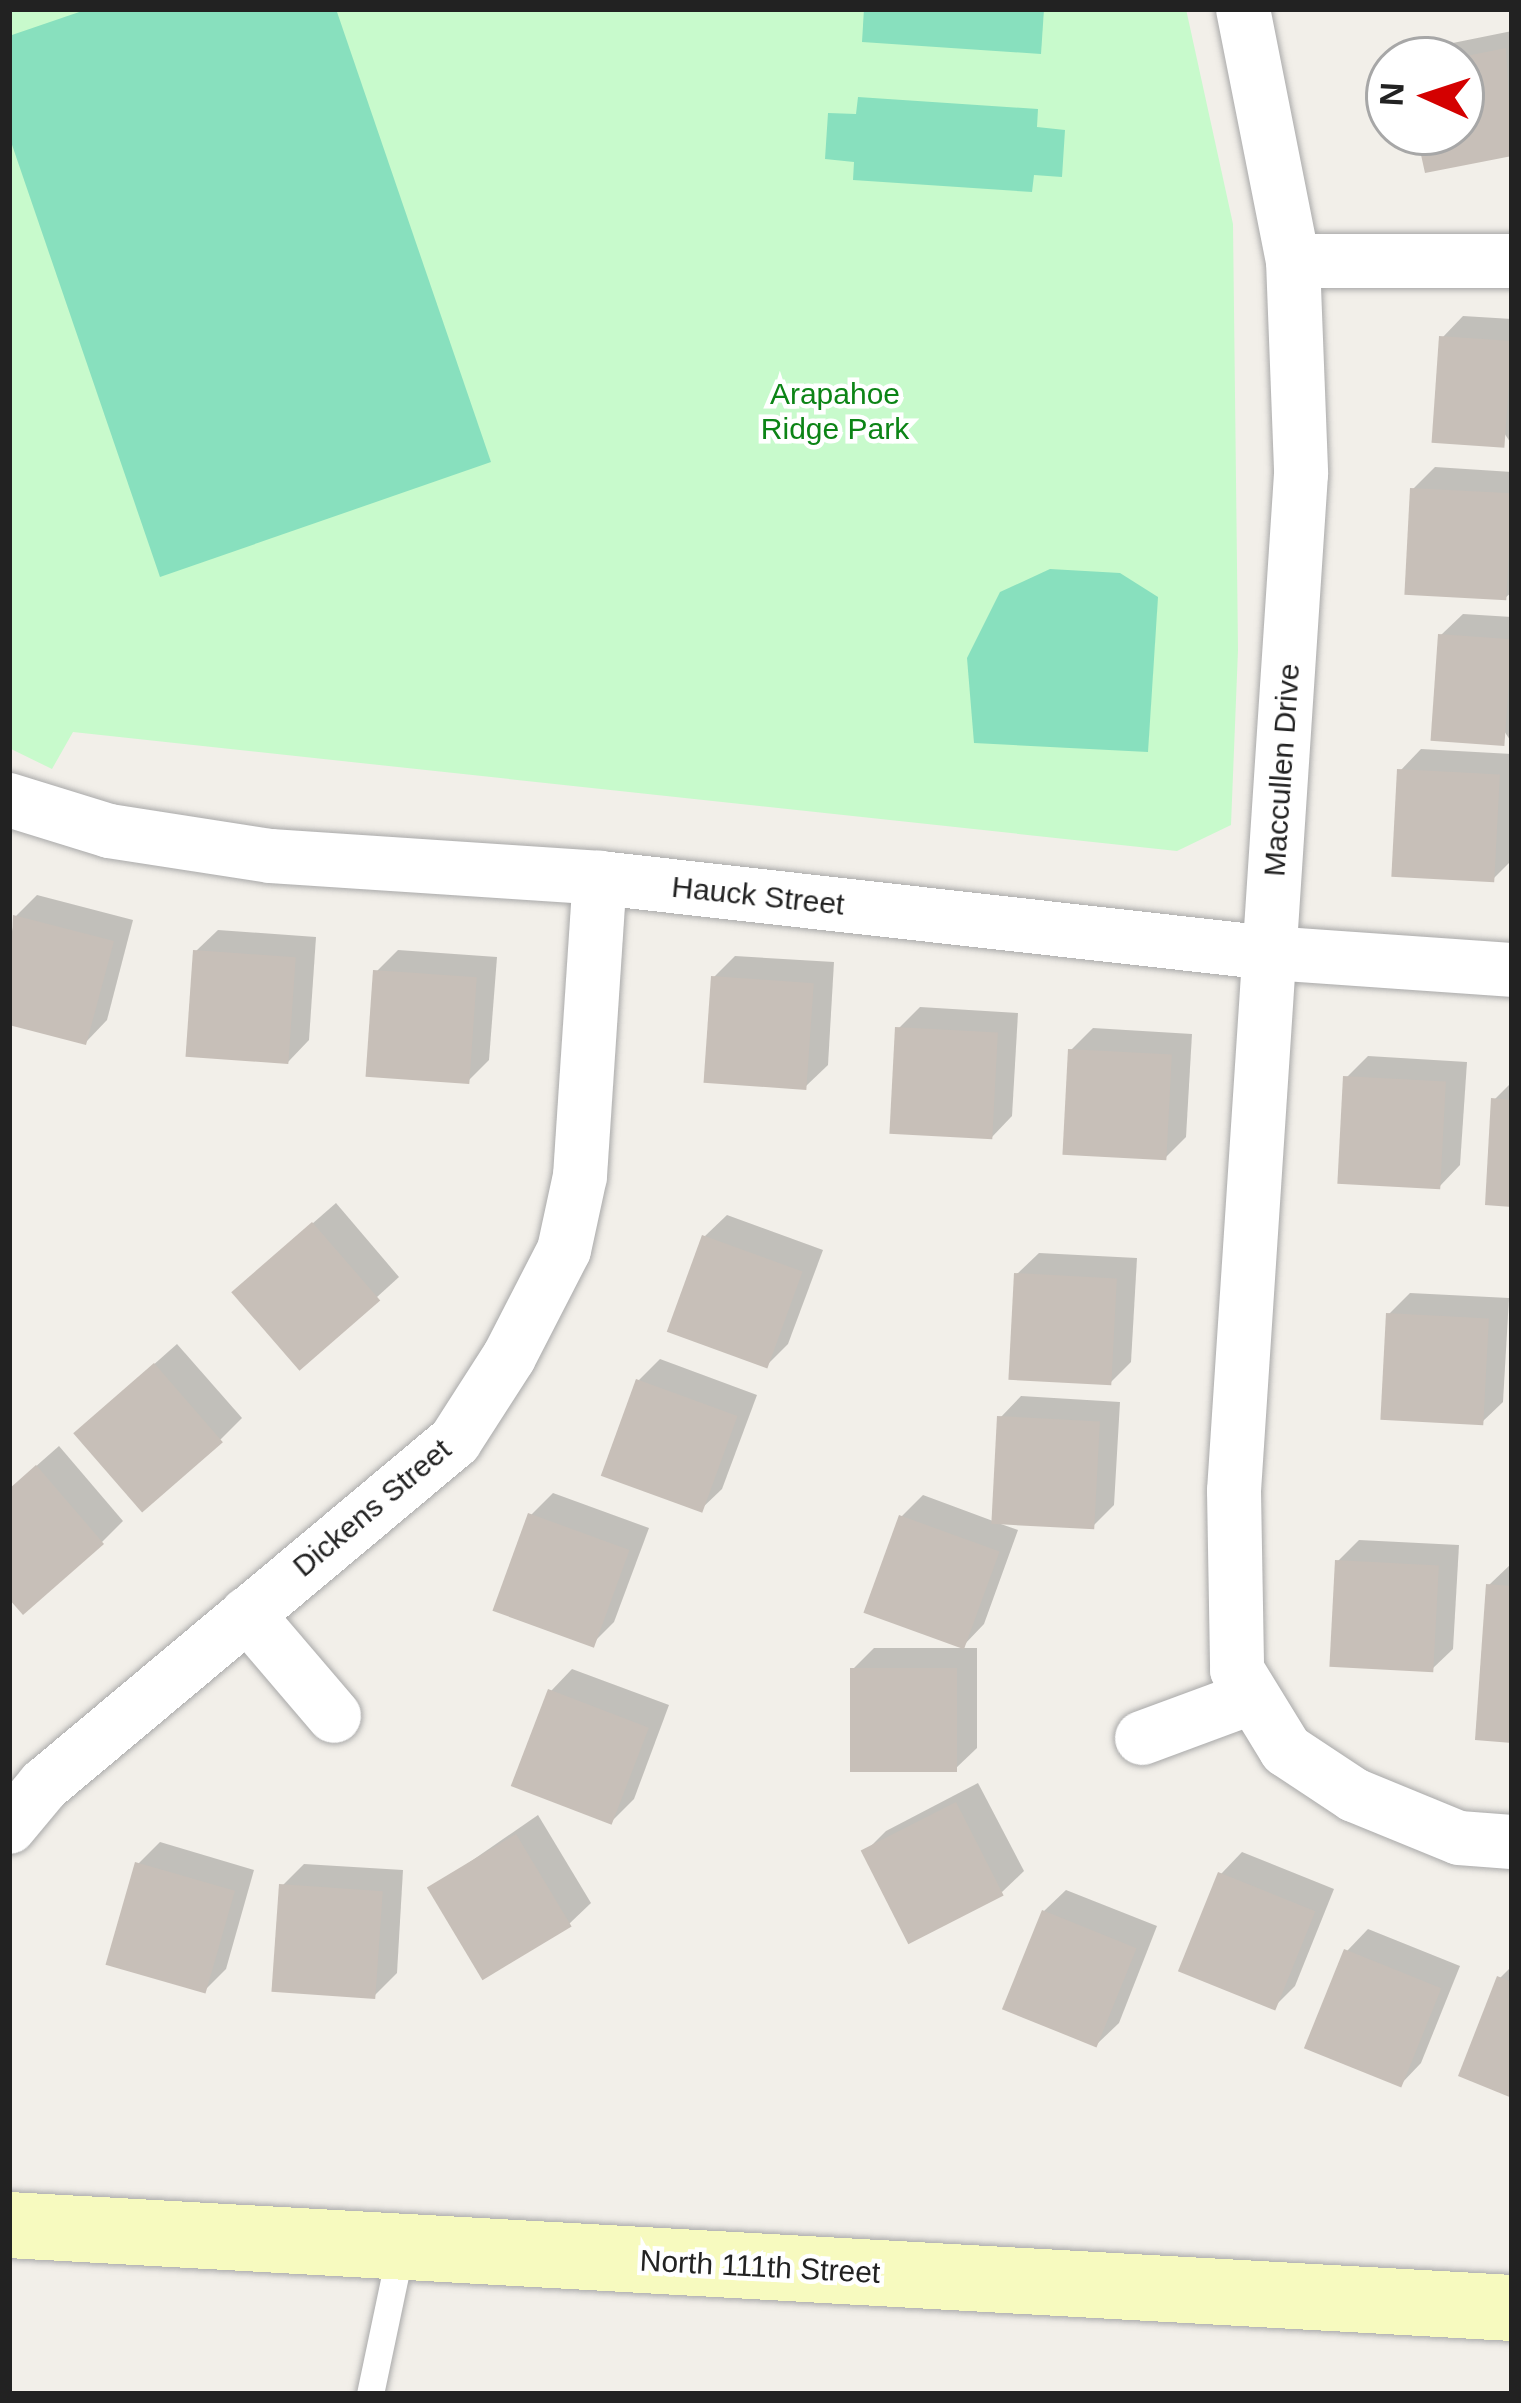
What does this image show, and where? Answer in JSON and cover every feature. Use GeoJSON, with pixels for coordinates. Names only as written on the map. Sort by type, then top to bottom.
{"type":"FeatureCollection","features":[{"type":"Feature","properties":{"kind":"street","name":"Maccullen Drive"},"geometry":{"type":"LineString","coordinates":[[1243,9],[1293,261],[1301,474],[1235,1535],[1237,1670],[1250,1698]]}},
{"type":"Feature","properties":{"kind":"street"},"geometry":{"type":"LineString","coordinates":[[1293,261],[1512,261]]}},
{"type":"Feature","properties":{"kind":"street","name":"Hauck Street"},"geometry":{"type":"LineString","coordinates":[[9,800],[109,832],[271,856],[600,878],[1270,953],[1512,970]]}},
{"type":"Feature","properties":{"kind":"street","name":"Dickens Street"},"geometry":{"type":"LineString","coordinates":[[9,1827],[44,1785],[454,1441],[564,1250],[580,1176],[600,878]]}},
{"type":"Feature","properties":{"kind":"street"},"geometry":{"type":"LineString","coordinates":[[247,1614],[334,1716]]}},
{"type":"Feature","properties":{"kind":"street"},"geometry":{"type":"LineString","coordinates":[[1142,1738],[1250,1698],[1286,1750],[1354,1795],[1460,1838],[1512,1842]]}},
{"type":"Feature","properties":{"kind":"street","name":"North 111th Street"},"geometry":{"type":"LineString","coordinates":[[9,2224],[1512,2308]]}},
{"type":"Feature","properties":{"kind":"lane"},"geometry":{"type":"LineString","coordinates":[[370,2394],[401,2248]]}},
{"type":"Feature","properties":{"kind":"green space","name":"Arapahoe Ridge Park"},"geometry":{"type":"Polygon","coordinates":[[[9,9],[1186,9],[1233,224],[1238,650],[1231,825],[1177,851],[73,732],[52,769],[9,748],[9,9]]]}},
{"type":"Feature","properties":{"kind":"green space"},"geometry":{"type":"Polygon","coordinates":[[[88,9],[336,9],[491,462],[160,577],[9,136],[9,36],[88,9]]]}},
{"type":"Feature","properties":{"kind":"green space"},"geometry":{"type":"Polygon","coordinates":[[[864,9],[1044,9],[1041,54],[862,42],[864,9]]]}},
{"type":"Feature","properties":{"kind":"green space"},"geometry":{"type":"Polygon","coordinates":[[[858,97],[1038,109],[1037,127],[1065,130],[1062,177],[1034,175],[1032,192],[853,180],[854,162],[825,159],[828,113],[856,114],[858,97]]]}},
{"type":"Feature","properties":{"kind":"green space"},"geometry":{"type":"Polygon","coordinates":[[[1050,569],[1120,573],[1158,597],[1148,752],[974,743],[967,658],[1000,592],[1050,569]]]}},
{"type":"Feature","properties":{"kind":"building"},"geometry":{"type":"Polygon","coordinates":[[[1506,48],[1512,156],[1425,173],[1421,156],[1485,156],[1485,52],[1506,48]]]}},
{"type":"Feature","properties":{"kind":"building"},"geometry":{"type":"Polygon","coordinates":[[[1439,336],[1512,341],[1504,448],[1432,443],[1439,336]]]}},
{"type":"Feature","properties":{"kind":"building"},"geometry":{"type":"Polygon","coordinates":[[[1410,488],[1512,493],[1506,600],[1404,595],[1410,488]]]}},
{"type":"Feature","properties":{"kind":"building"},"geometry":{"type":"Polygon","coordinates":[[[1438,634],[1512,639],[1504,746],[1431,741],[1438,634]]]}},
{"type":"Feature","properties":{"kind":"building"},"geometry":{"type":"Polygon","coordinates":[[[1397,769],[1500,774],[1494,882],[1391,877],[1397,769]]]}},
{"type":"Feature","properties":{"kind":"building"},"geometry":{"type":"Polygon","coordinates":[[[13,915],[114,941],[86,1045],[9,1025],[13,915]]]}},
{"type":"Feature","properties":{"kind":"building"},"geometry":{"type":"Polygon","coordinates":[[[193,950],[296,957],[288,1064],[186,1057],[193,950]]]}},
{"type":"Feature","properties":{"kind":"building"},"geometry":{"type":"Polygon","coordinates":[[[373,970],[477,977],[469,1084],[366,1077],[373,970]]]}},
{"type":"Feature","properties":{"kind":"building"},"geometry":{"type":"Polygon","coordinates":[[[711,976],[814,983],[806,1090],[704,1083],[711,976]]]}},
{"type":"Feature","properties":{"kind":"building"},"geometry":{"type":"Polygon","coordinates":[[[895,1027],[998,1032],[992,1139],[889,1134],[895,1027]]]}},
{"type":"Feature","properties":{"kind":"building"},"geometry":{"type":"Polygon","coordinates":[[[1068,1049],[1172,1054],[1166,1160],[1062,1155],[1068,1049]]]}},
{"type":"Feature","properties":{"kind":"building"},"geometry":{"type":"Polygon","coordinates":[[[1343,1076],[1446,1081],[1440,1189],[1337,1184],[1343,1076]]]}},
{"type":"Feature","properties":{"kind":"building"},"geometry":{"type":"Polygon","coordinates":[[[1491,1098],[1512,1100],[1512,1207],[1485,1205],[1491,1098]]]}},
{"type":"Feature","properties":{"kind":"building"},"geometry":{"type":"Polygon","coordinates":[[[312,1222],[380,1300],[299,1371],[231,1292],[312,1222]]]}},
{"type":"Feature","properties":{"kind":"building"},"geometry":{"type":"Polygon","coordinates":[[[702,1235],[803,1272],[767,1368],[667,1332],[702,1235]]]}},
{"type":"Feature","properties":{"kind":"building"},"geometry":{"type":"Polygon","coordinates":[[[1014,1273],[1117,1278],[1111,1385],[1008,1380],[1014,1273]]]}},
{"type":"Feature","properties":{"kind":"building"},"geometry":{"type":"Polygon","coordinates":[[[1386,1313],[1489,1318],[1483,1425],[1380,1420],[1386,1313]]]}},
{"type":"Feature","properties":{"kind":"building"},"geometry":{"type":"Polygon","coordinates":[[[154,1363],[223,1442],[142,1512],[73,1433],[154,1363]]]}},
{"type":"Feature","properties":{"kind":"building"},"geometry":{"type":"Polygon","coordinates":[[[636,1379],[737,1416],[702,1513],[601,1476],[636,1379]]]}},
{"type":"Feature","properties":{"kind":"building"},"geometry":{"type":"Polygon","coordinates":[[[997,1416],[1100,1421],[1094,1529],[991,1524],[997,1416]]]}},
{"type":"Feature","properties":{"kind":"building"},"geometry":{"type":"Polygon","coordinates":[[[36,1465],[104,1544],[23,1615],[9,1599],[9,1489],[36,1465]]]}},
{"type":"Feature","properties":{"kind":"building"},"geometry":{"type":"Polygon","coordinates":[[[528,1513],[629,1550],[594,1648],[492,1611],[528,1513]]]}},
{"type":"Feature","properties":{"kind":"building"},"geometry":{"type":"Polygon","coordinates":[[[899,1515],[1000,1552],[964,1649],[863,1613],[899,1515]]]}},
{"type":"Feature","properties":{"kind":"building"},"geometry":{"type":"Polygon","coordinates":[[[1335,1560],[1439,1565],[1433,1672],[1329,1667],[1335,1560]]]}},
{"type":"Feature","properties":{"kind":"building"},"geometry":{"type":"Polygon","coordinates":[[[1486,1584],[1512,1586],[1512,1743],[1475,1740],[1486,1584]]]}},
{"type":"Feature","properties":{"kind":"building"},"geometry":{"type":"Polygon","coordinates":[[[850,1668],[957,1668],[957,1772],[850,1772],[850,1668]]]}},
{"type":"Feature","properties":{"kind":"building"},"geometry":{"type":"Polygon","coordinates":[[[548,1689],[649,1728],[612,1825],[511,1786],[548,1689]]]}},
{"type":"Feature","properties":{"kind":"building"},"geometry":{"type":"Polygon","coordinates":[[[956,1802],[1004,1896],[908,1944],[861,1851],[956,1802]]]}},
{"type":"Feature","properties":{"kind":"building"},"geometry":{"type":"Polygon","coordinates":[[[516,1834],[572,1927],[482,1980],[427,1888],[516,1834]]]}},
{"type":"Feature","properties":{"kind":"building"},"geometry":{"type":"Polygon","coordinates":[[[135,1862],[235,1891],[205,1994],[106,1965],[135,1862]]]}},
{"type":"Feature","properties":{"kind":"building"},"geometry":{"type":"Polygon","coordinates":[[[1218,1872],[1315,1911],[1275,2011],[1178,1971],[1218,1872]]]}},
{"type":"Feature","properties":{"kind":"building"},"geometry":{"type":"Polygon","coordinates":[[[279,1884],[383,1891],[375,1999],[271,1992],[279,1884]]]}},
{"type":"Feature","properties":{"kind":"building"},"geometry":{"type":"Polygon","coordinates":[[[1042,1910],[1137,1948],[1096,2047],[1002,2009],[1042,1910]]]}},
{"type":"Feature","properties":{"kind":"building"},"geometry":{"type":"Polygon","coordinates":[[[1344,1949],[1441,1988],[1401,2088],[1304,2048],[1344,1949]]]}},
{"type":"Feature","properties":{"kind":"building"},"geometry":{"type":"Polygon","coordinates":[[[1497,1976],[1512,1982],[1512,2098],[1458,2076],[1497,1976]]]}}]}
